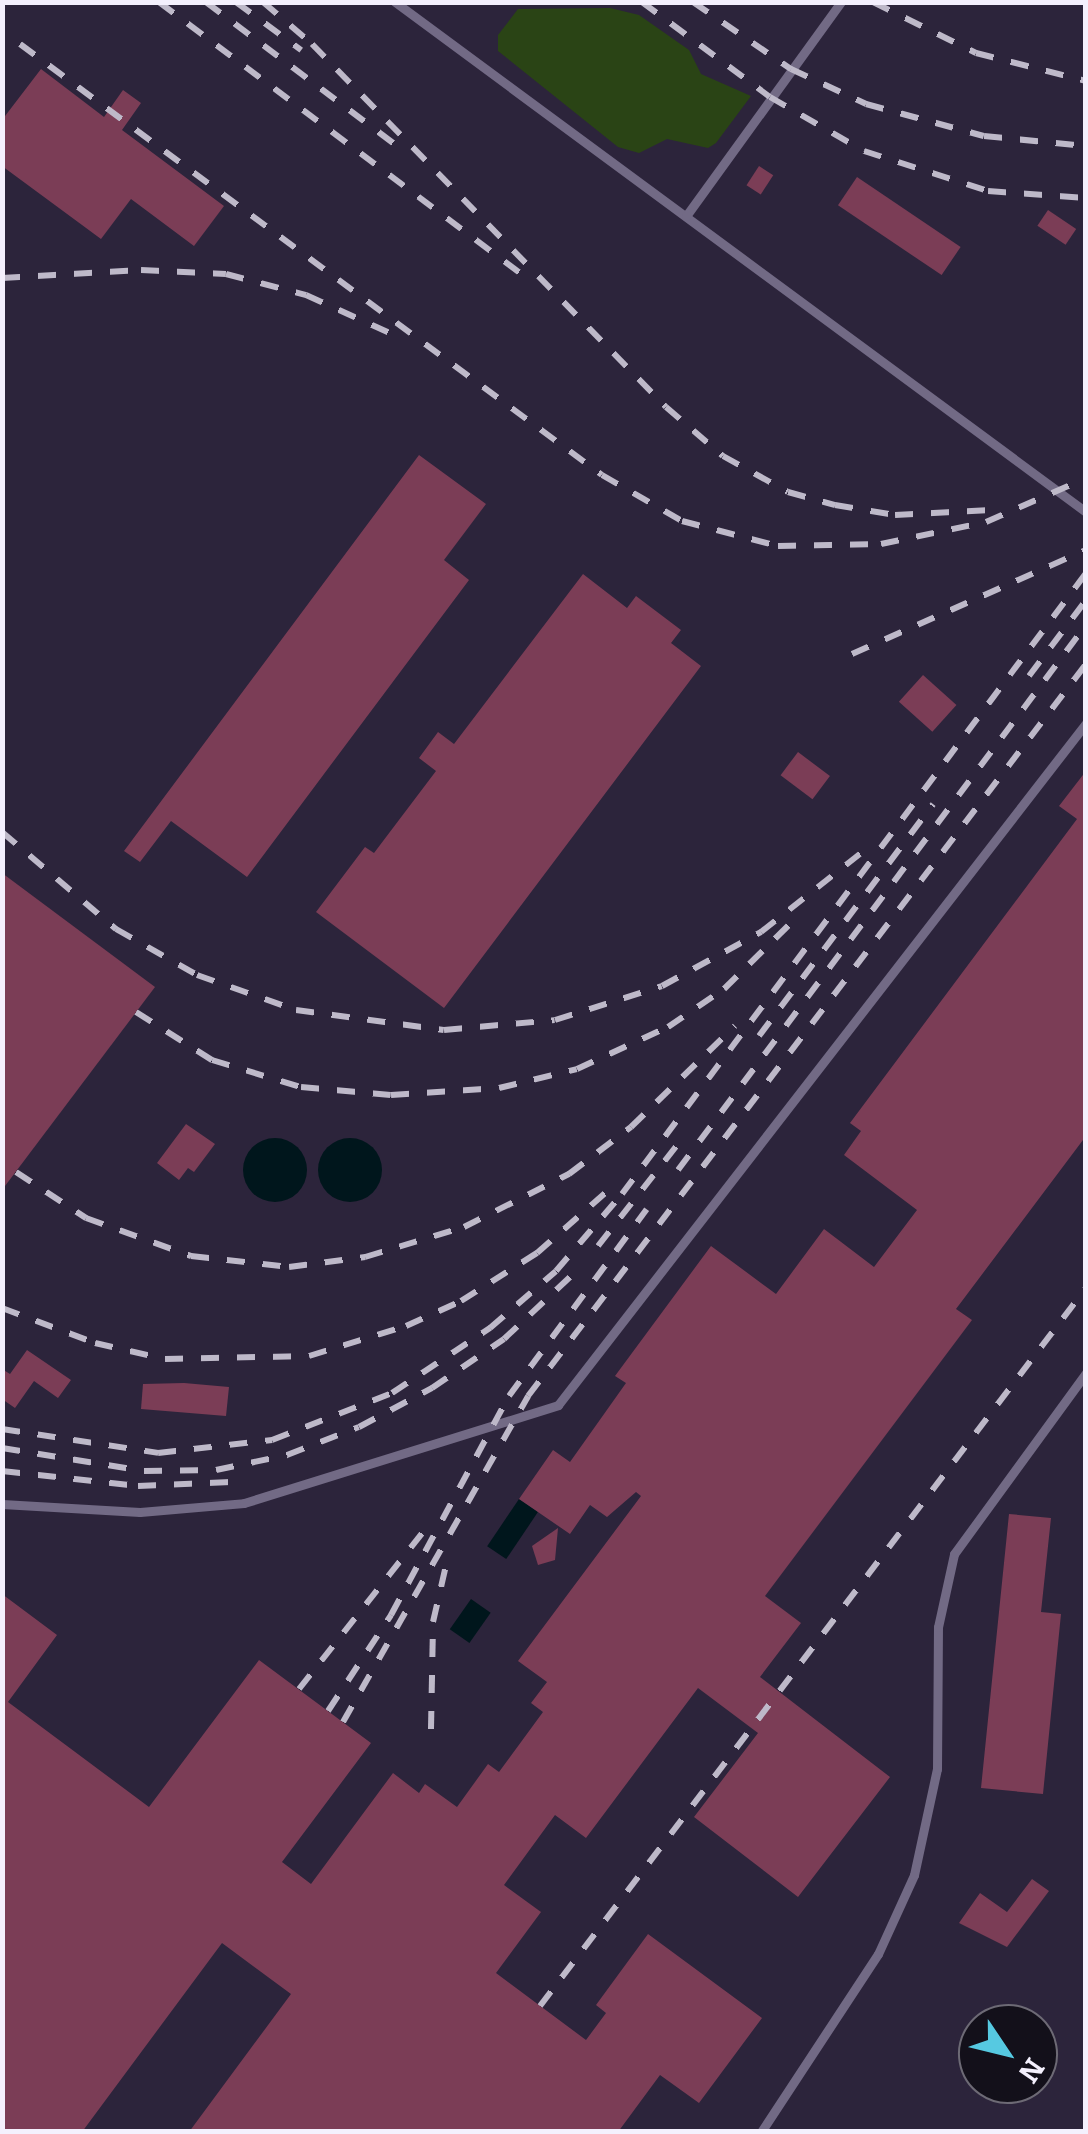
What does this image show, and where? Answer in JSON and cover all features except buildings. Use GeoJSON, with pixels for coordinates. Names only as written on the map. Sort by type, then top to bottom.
{"type":"FeatureCollection","features":[{"type":"Feature","properties":{"kind":"lane"},"geometry":{"type":"LineString","coordinates":[[395,2],[1086,512]]}},
{"type":"Feature","properties":{"kind":"lane"},"geometry":{"type":"LineString","coordinates":[[686,216],[841,2]]}},
{"type":"Feature","properties":{"kind":"lane"},"geometry":{"type":"LineString","coordinates":[[2,1504],[140,1512],[244,1502],[558,1406],[1086,723]]}},
{"type":"Feature","properties":{"kind":"lane"},"geometry":{"type":"LineString","coordinates":[[761,2132],[870,1968],[914,1875],[937,1769],[938,1628],[954,1554],[1086,1373]]}},
{"type":"Feature","properties":{"kind":"green space"},"geometry":{"type":"Polygon","coordinates":[[[610,8],[639,15],[689,50],[701,74],[751,96],[716,143],[708,148],[667,139],[639,153],[618,147],[498,51],[498,35],[518,9],[610,8]]]}},
{"type":"Feature","properties":{"kind":"water"},"geometry":{"type":"Polygon","coordinates":[[[275,1138],[298,1147],[307,1170],[298,1193],[275,1202],[252,1193],[243,1170],[252,1147],[275,1138]]]}},
{"type":"Feature","properties":{"kind":"water"},"geometry":{"type":"Polygon","coordinates":[[[350,1138],[373,1147],[382,1170],[373,1193],[350,1202],[327,1193],[318,1170],[327,1147],[350,1138]]]}},
{"type":"Feature","properties":{"kind":"water"},"geometry":{"type":"Polygon","coordinates":[[[519,1499],[538,1512],[506,1559],[487,1546],[519,1499]]]}},
{"type":"Feature","properties":{"kind":"water"},"geometry":{"type":"Polygon","coordinates":[[[471,1599],[491,1613],[469,1643],[450,1629],[471,1599]]]}},
{"type":"Feature","properties":{"kind":"railway"},"geometry":{"type":"LineString","coordinates":[[159,2],[527,278]]}},
{"type":"Feature","properties":{"kind":"railway"},"geometry":{"type":"LineString","coordinates":[[206,2],[396,145]]}},
{"type":"Feature","properties":{"kind":"railway"},"geometry":{"type":"LineString","coordinates":[[236,2],[301,50]]}},
{"type":"Feature","properties":{"kind":"railway"},"geometry":{"type":"LineString","coordinates":[[263,2],[312,44],[666,407],[723,456],[788,492],[835,505],[895,515],[991,510]]}},
{"type":"Feature","properties":{"kind":"railway"},"geometry":{"type":"LineString","coordinates":[[642,2],[770,97],[864,151],[988,191],[1086,198]]}},
{"type":"Feature","properties":{"kind":"railway"},"geometry":{"type":"LineString","coordinates":[[693,2],[791,69],[866,104],[984,136],[1086,146]]}},
{"type":"Feature","properties":{"kind":"railway"},"geometry":{"type":"LineString","coordinates":[[873,2],[976,53],[1086,81]]}},
{"type":"Feature","properties":{"kind":"railway"},"geometry":{"type":"LineString","coordinates":[[20,44],[602,475],[682,521],[778,546],[881,544],[986,522],[1086,478]]}},
{"type":"Feature","properties":{"kind":"railway"},"geometry":{"type":"LineString","coordinates":[[2,278],[141,270],[226,274],[306,295],[401,338]]}},
{"type":"Feature","properties":{"kind":"railway"},"geometry":{"type":"LineString","coordinates":[[852,654],[1086,550]]}},
{"type":"Feature","properties":{"kind":"railway"},"geometry":{"type":"LineString","coordinates":[[2,1429],[158,1453],[272,1440],[392,1393],[490,1328],[556,1271],[622,1194],[1086,573]]}},
{"type":"Feature","properties":{"kind":"railway"},"geometry":{"type":"LineString","coordinates":[[1029,676],[1086,600]]}},
{"type":"Feature","properties":{"kind":"railway"},"geometry":{"type":"LineString","coordinates":[[678,1170],[1086,625]]}},
{"type":"Feature","properties":{"kind":"railway"},"geometry":{"type":"LineString","coordinates":[[343,1722],[528,1396],[1086,664]]}},
{"type":"Feature","properties":{"kind":"railway"},"geometry":{"type":"LineString","coordinates":[[759,1036],[933,804]]}},
{"type":"Feature","properties":{"kind":"railway"},"geometry":{"type":"LineString","coordinates":[[2,832],[116,929],[197,975],[296,1010],[444,1030],[555,1020],[662,986],[761,932],[871,845]]}},
{"type":"Feature","properties":{"kind":"railway"},"geometry":{"type":"LineString","coordinates":[[136,1012],[212,1060],[301,1087],[391,1095],[499,1088],[577,1069],[668,1027],[724,989],[791,923]]}},
{"type":"Feature","properties":{"kind":"railway"},"geometry":{"type":"LineString","coordinates":[[16,1172],[86,1218],[191,1256],[289,1267],[365,1257],[464,1227],[569,1174],[631,1127],[735,1026]]}},
{"type":"Feature","properties":{"kind":"railway"},"geometry":{"type":"LineString","coordinates":[[598,1246],[681,1140]]}},
{"type":"Feature","properties":{"kind":"railway"},"geometry":{"type":"LineString","coordinates":[[2,1308],[95,1343],[165,1359],[309,1356],[406,1326],[461,1301],[537,1253],[614,1185]]}},
{"type":"Feature","properties":{"kind":"railway"},"geometry":{"type":"LineString","coordinates":[[328,1711],[391,1615],[509,1396],[647,1209]]}},
{"type":"Feature","properties":{"kind":"railway"},"geometry":{"type":"LineString","coordinates":[[2,1448],[144,1471],[216,1470],[287,1455],[359,1427],[432,1388],[504,1339],[571,1276]]}},
{"type":"Feature","properties":{"kind":"railway"},"geometry":{"type":"LineString","coordinates":[[540,2006],[1086,1288]]}},
{"type":"Feature","properties":{"kind":"railway"},"geometry":{"type":"LineString","coordinates":[[2,1471],[138,1486],[231,1482]]}},
{"type":"Feature","properties":{"kind":"railway"},"geometry":{"type":"LineString","coordinates":[[299,1689],[423,1532]]}},
{"type":"Feature","properties":{"kind":"railway"},"geometry":{"type":"LineString","coordinates":[[431,1729],[433,1622],[447,1561]]}}]}
